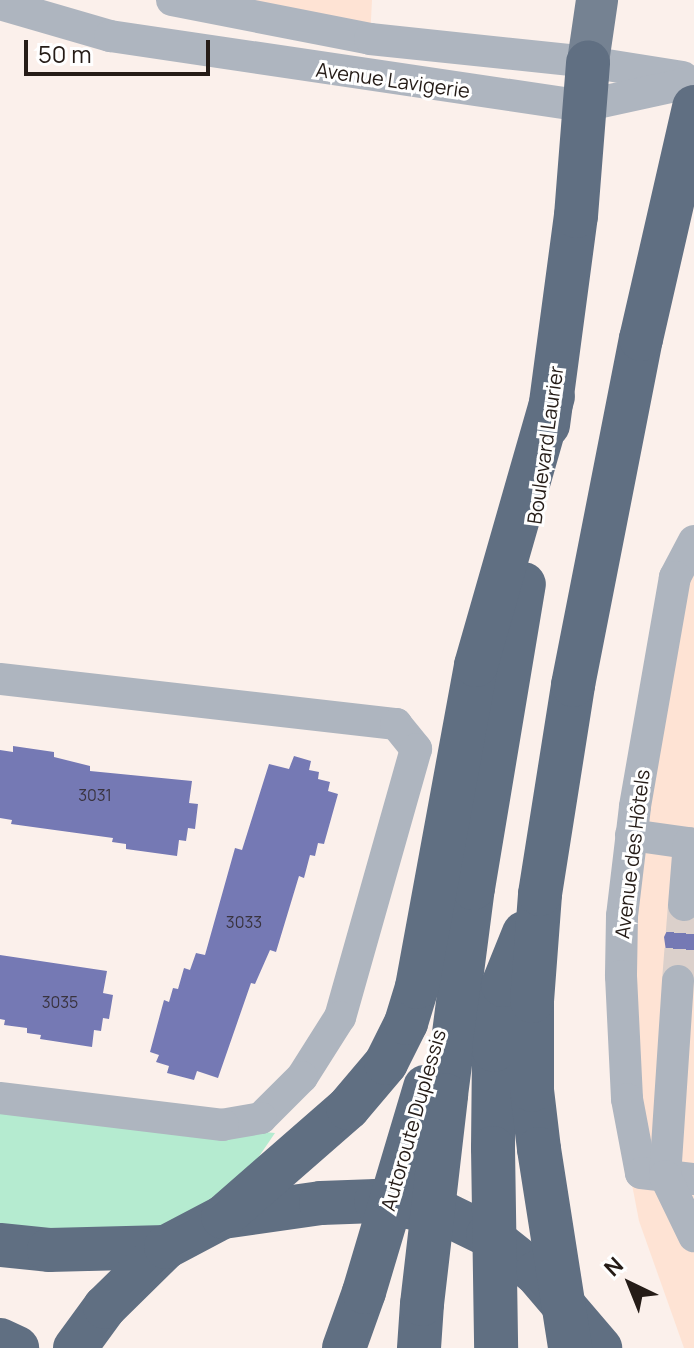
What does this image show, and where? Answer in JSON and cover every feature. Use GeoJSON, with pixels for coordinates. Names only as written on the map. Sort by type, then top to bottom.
{"type":"FeatureCollection","features":[{"type":"Feature","properties":{"kind":"highway","name":"Boulevard Laurier"},"geometry":{"type":"LineString","coordinates":[[473,888],[553,397],[576,216],[588,62]]}},
{"type":"Feature","properties":{"kind":"highway"},"geometry":{"type":"LineString","coordinates":[[570,1348],[532,1090],[540,894],[573,685],[641,339],[694,107]]}},
{"type":"Feature","properties":{"kind":"highway"},"geometry":{"type":"LineString","coordinates":[[75,1348],[105,1307],[166,1247],[223,1217],[348,1108],[386,1063],[406,1023],[426,941],[476,665],[553,397]]}},
{"type":"Feature","properties":{"kind":"highway","name":"Autoroute Duplessis"},"geometry":{"type":"LineString","coordinates":[[344,1348],[436,1091],[473,888]]}},
{"type":"Feature","properties":{"kind":"highway"},"geometry":{"type":"LineString","coordinates":[[496,1348],[494,1050],[503,985],[540,894]]}},
{"type":"Feature","properties":{"kind":"highway"},"geometry":{"type":"LineString","coordinates":[[419,1348],[436,1091]]}},
{"type":"Feature","properties":{"kind":"highway"},"geometry":{"type":"LineString","coordinates":[[223,1217],[321,1203],[376,1201],[445,1214],[488,1235],[536,1273],[600,1348]]}},
{"type":"Feature","properties":{"kind":"highway"},"geometry":{"type":"LineString","coordinates":[[0,1245],[64,1251],[166,1247]]}},
{"type":"Feature","properties":{"kind":"main road","name":"Boulevard Laurier"},"geometry":{"type":"LineString","coordinates":[[588,62],[597,0]]}},
{"type":"Feature","properties":{"kind":"street","name":"Avenue Lavigerie"},"geometry":{"type":"LineString","coordinates":[[172,0],[370,39],[588,62],[694,80]]}},
{"type":"Feature","properties":{"kind":"street","name":"Avenue Lavigerie"},"geometry":{"type":"LineString","coordinates":[[0,4],[110,36],[583,106],[694,80]]}},
{"type":"Feature","properties":{"kind":"street","name":"Avenue des Hôtels"},"geometry":{"type":"LineString","coordinates":[[667,1176],[627,1099],[621,1020],[622,916],[631,835],[675,577],[694,541]]}},
{"type":"Feature","properties":{"kind":"street"},"geometry":{"type":"LineString","coordinates":[[0,679],[396,724],[416,749],[340,1017],[302,1077],[261,1118],[223,1125],[0,1098]]}},
{"type":"Feature","properties":{"kind":"street"},"geometry":{"type":"LineString","coordinates":[[631,835],[692,843],[684,905]]}},
{"type":"Feature","properties":{"kind":"street"},"geometry":{"type":"LineString","coordinates":[[678,981],[667,1176],[694,1236]]}},
{"type":"Feature","properties":{"kind":"shaded area"},"geometry":{"type":"Polygon","coordinates":[[[172,0],[372,0],[370,39],[172,0]]]}},
{"type":"Feature","properties":{"kind":"shaded area"},"geometry":{"type":"Polygon","coordinates":[[[694,541],[694,1348],[684,1348],[639,1221],[618,1111],[615,1007],[694,541]]]}},
{"type":"Feature","properties":{"kind":"green space"},"geometry":{"type":"Polygon","coordinates":[[[0,1106],[275,1133],[249,1171],[164,1232],[0,1245],[0,1106]]]}},
{"type":"Feature","properties":{"kind":"building"},"geometry":{"type":"Polygon","coordinates":[[[13,746],[54,752],[54,757],[90,766],[90,771],[192,781],[189,803],[198,804],[195,829],[188,828],[186,841],[179,840],[177,856],[126,849],[126,844],[112,842],[113,838],[11,824],[12,820],[0,818],[0,750],[13,752],[13,746]]]}},
{"type":"Feature","properties":{"kind":"building"},"geometry":{"type":"Polygon","coordinates":[[[294,756],[311,761],[309,770],[319,772],[318,779],[330,782],[328,791],[338,794],[324,844],[318,843],[315,856],[310,855],[304,878],[299,876],[276,952],[270,950],[255,984],[251,983],[218,1078],[197,1071],[194,1080],[167,1073],[169,1066],[156,1062],[159,1055],[150,1052],[164,1000],[169,1002],[173,988],[178,989],[184,968],[190,970],[196,953],[205,955],[235,848],[242,850],[269,764],[289,769],[294,756]]]}},
{"type":"Feature","properties":{"kind":"building"},"geometry":{"type":"Polygon","coordinates":[[[672,920],[683,924],[694,921],[694,971],[680,962],[668,965],[664,937],[672,920]]]}},
{"type":"Feature","properties":{"kind":"building"},"geometry":{"type":"Polygon","coordinates":[[[0,955],[107,971],[103,993],[113,995],[109,1019],[103,1018],[101,1031],[94,1030],[92,1047],[40,1039],[41,1035],[27,1033],[27,1028],[4,1025],[5,1020],[0,1019],[0,955]]]}},
{"type":"Feature","properties":{"kind":"tunnel"},"geometry":{"type":"LineString","coordinates":[[678,981],[684,905]]}}]}
